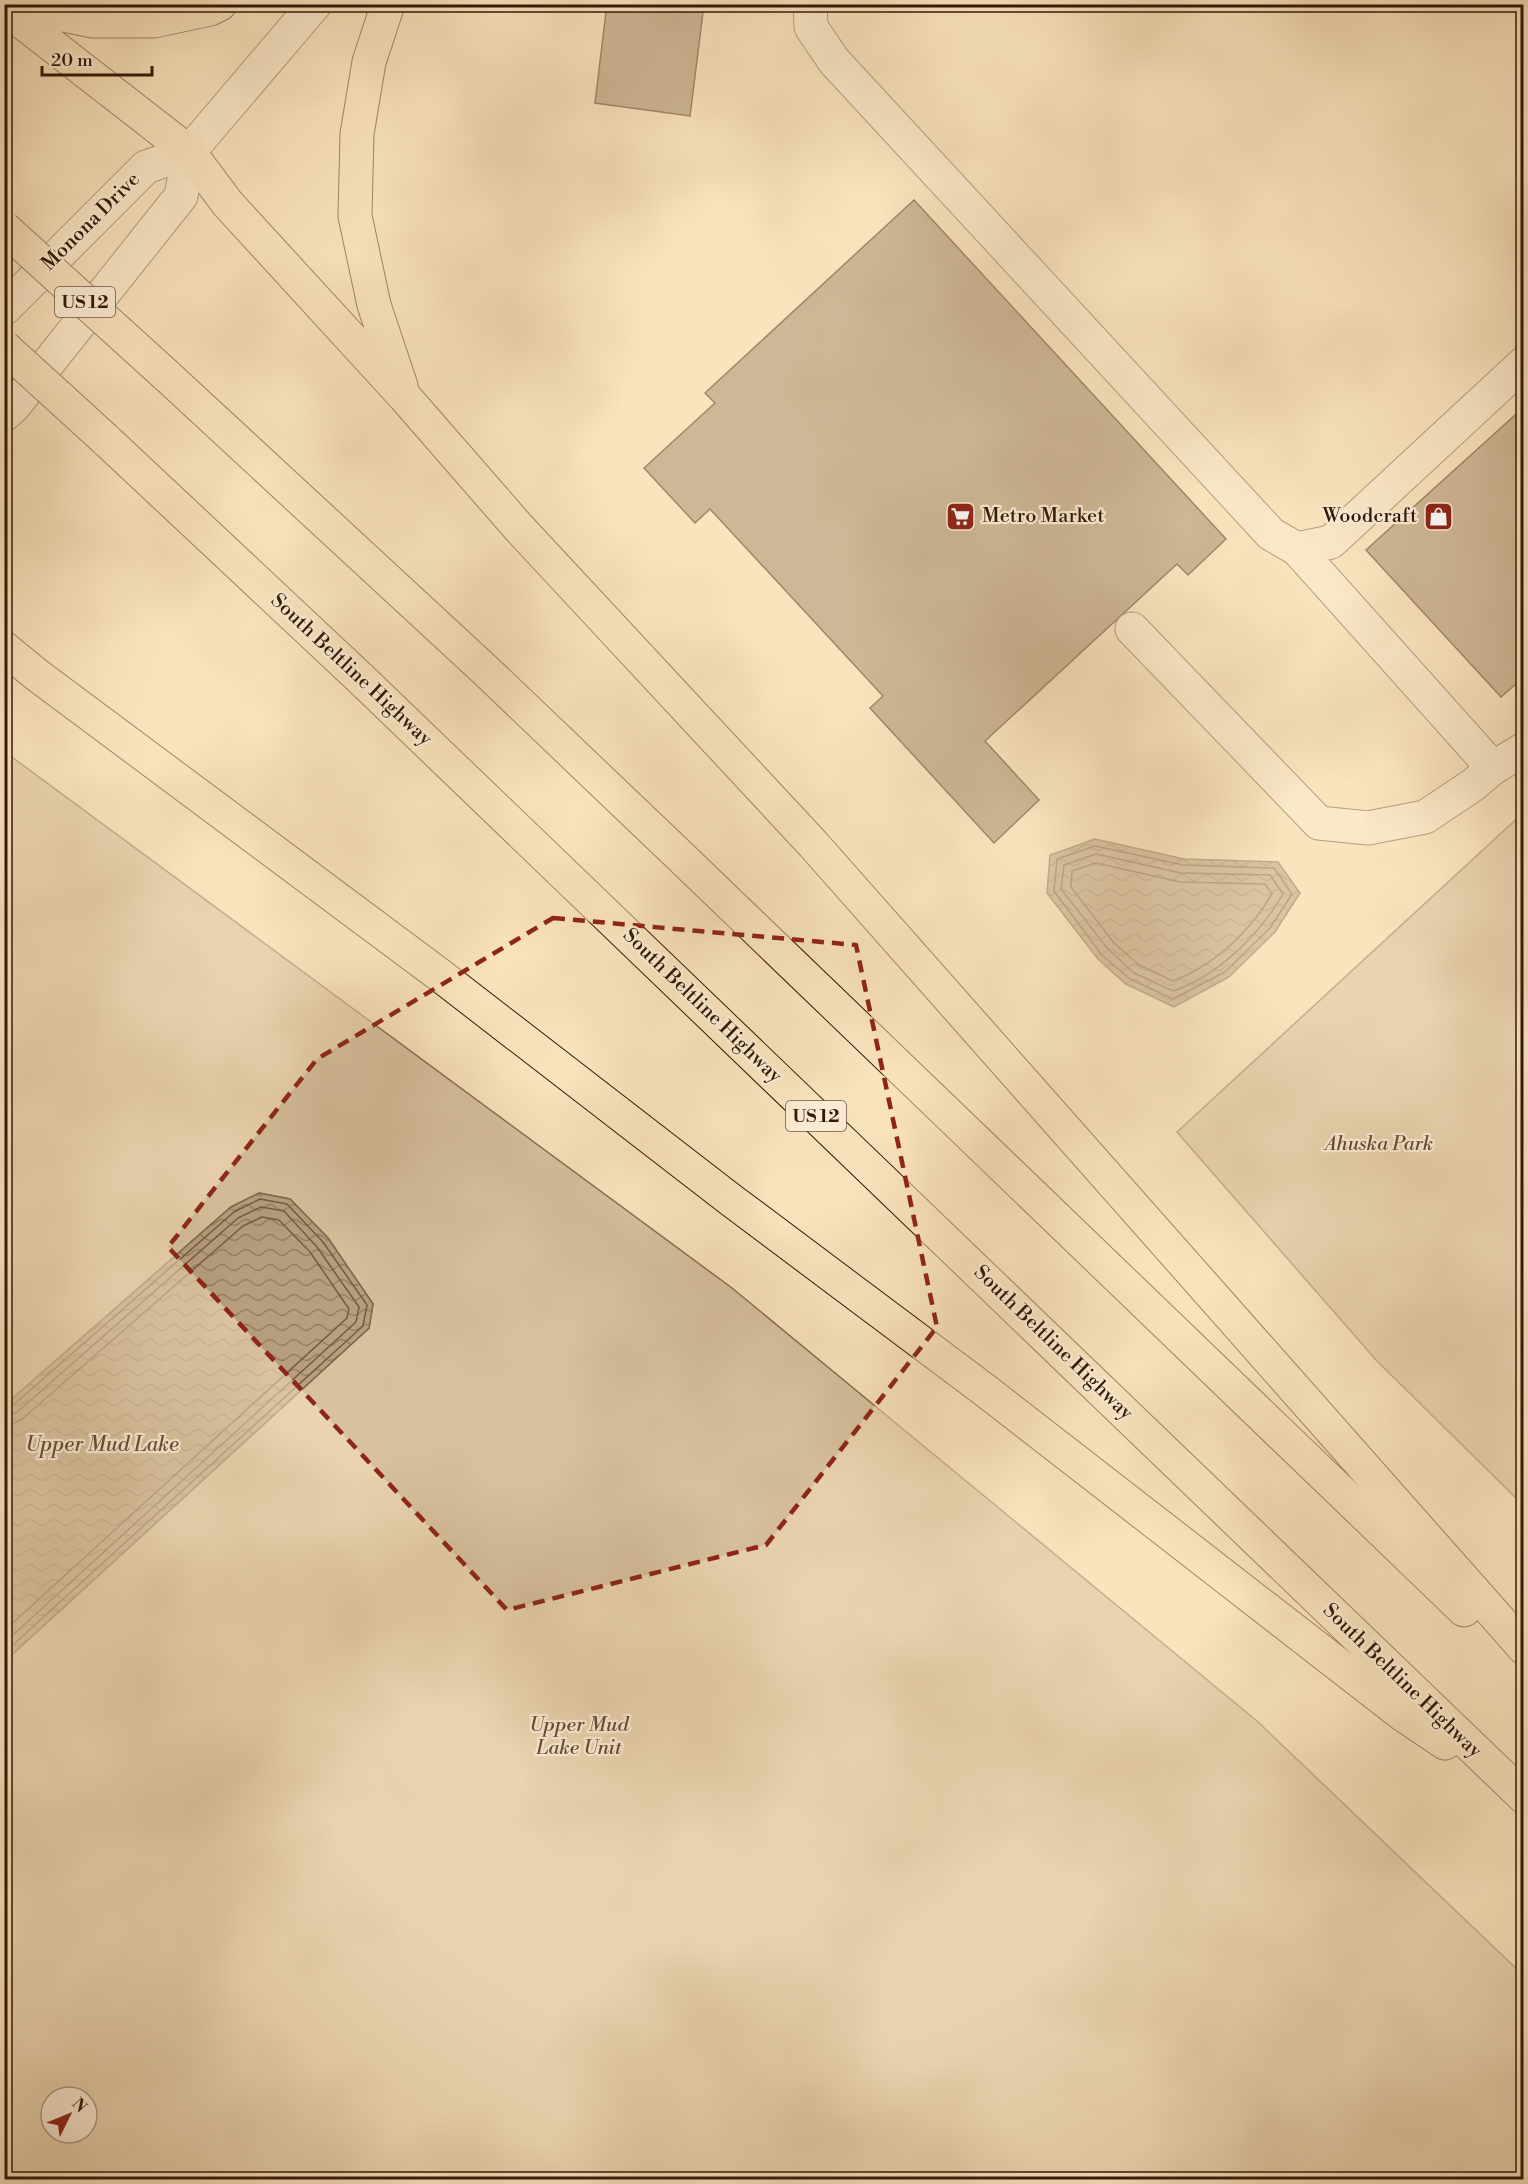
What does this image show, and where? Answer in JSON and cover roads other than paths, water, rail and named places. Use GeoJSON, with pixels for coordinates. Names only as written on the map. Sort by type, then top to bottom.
{"type":"FeatureCollection","features":[{"type":"Feature","properties":{"kind":"highway"},"geometry":{"type":"LineString","coordinates":[[9,4],[93,21],[154,21],[210,9],[220,4]]}},
{"type":"Feature","properties":{"kind":"highway"},"geometry":{"type":"LineString","coordinates":[[388,4],[369,62],[357,134],[356,216],[374,305],[404,396]]}},
{"type":"Feature","properties":{"kind":"highway"},"geometry":{"type":"LineString","coordinates":[[4,8],[189,152],[228,204],[404,396],[519,528],[813,844],[1524,1648]]}},
{"type":"Feature","properties":{"kind":"highway","name":"US 12"},"geometry":{"type":"LineString","coordinates":[[4,228],[484,669],[1524,1668]]}},
{"type":"Feature","properties":{"kind":"highway","name":"South Beltline Highway"},"geometry":{"type":"LineString","coordinates":[[4,347],[384,701],[1524,1797]]}},
{"type":"Feature","properties":{"kind":"highway"},"geometry":{"type":"LineString","coordinates":[[4,648],[441,976],[731,1200],[986,1391],[1402,1714],[1524,1797]]}},
{"type":"Feature","properties":{"kind":"street"},"geometry":{"type":"LineString","coordinates":[[4,415],[181,196],[189,152],[315,4]]}},
{"type":"Feature","properties":{"kind":"street"},"geometry":{"type":"LineString","coordinates":[[810,4],[812,27],[834,61],[1271,534],[1297,549],[1493,768]]}},
{"type":"Feature","properties":{"kind":"street","name":"Monona Drive"},"geometry":{"type":"LineString","coordinates":[[4,309],[146,167],[189,152]]}},
{"type":"Feature","properties":{"kind":"street"},"geometry":{"type":"LineString","coordinates":[[1297,549],[1331,542],[1524,363]]}},
{"type":"Feature","properties":{"kind":"street"},"geometry":{"type":"LineString","coordinates":[[1132,629],[1319,823],[1368,828],[1425,817],[1473,785],[1493,768],[1524,749]]}},
{"type":"Feature","properties":{"kind":"water"},"geometry":{"type":"Polygon","coordinates":[[[1095,839],[1184,859],[1278,862],[1300,893],[1275,932],[1229,977],[1174,1007],[1126,984],[1098,959],[1047,893],[1050,855],[1095,839]]]}},
{"type":"Feature","properties":{"kind":"water","name":"Upper Mud Lake"},"geometry":{"type":"Polygon","coordinates":[[[259,1193],[290,1199],[328,1238],[373,1304],[369,1328],[5,1661],[5,1405],[231,1207],[259,1193]]]}},
{"type":"Feature","properties":{"kind":"place","name":"Metro Market"},"geometry":{"type":"Point","coordinates":[961,516]}},
{"type":"Feature","properties":{"kind":"place","name":"Woodcraft"},"geometry":{"type":"Point","coordinates":[1438,516]}},
{"type":"Feature","properties":{"kind":"park label","name":"Ahuska Park"},"geometry":{"type":"Point","coordinates":[1379,1144]}},
{"type":"Feature","properties":{"kind":"park label","name":"Upper Mud Lake Unit"},"geometry":{"type":"Point","coordinates":[579,1736]}}]}
